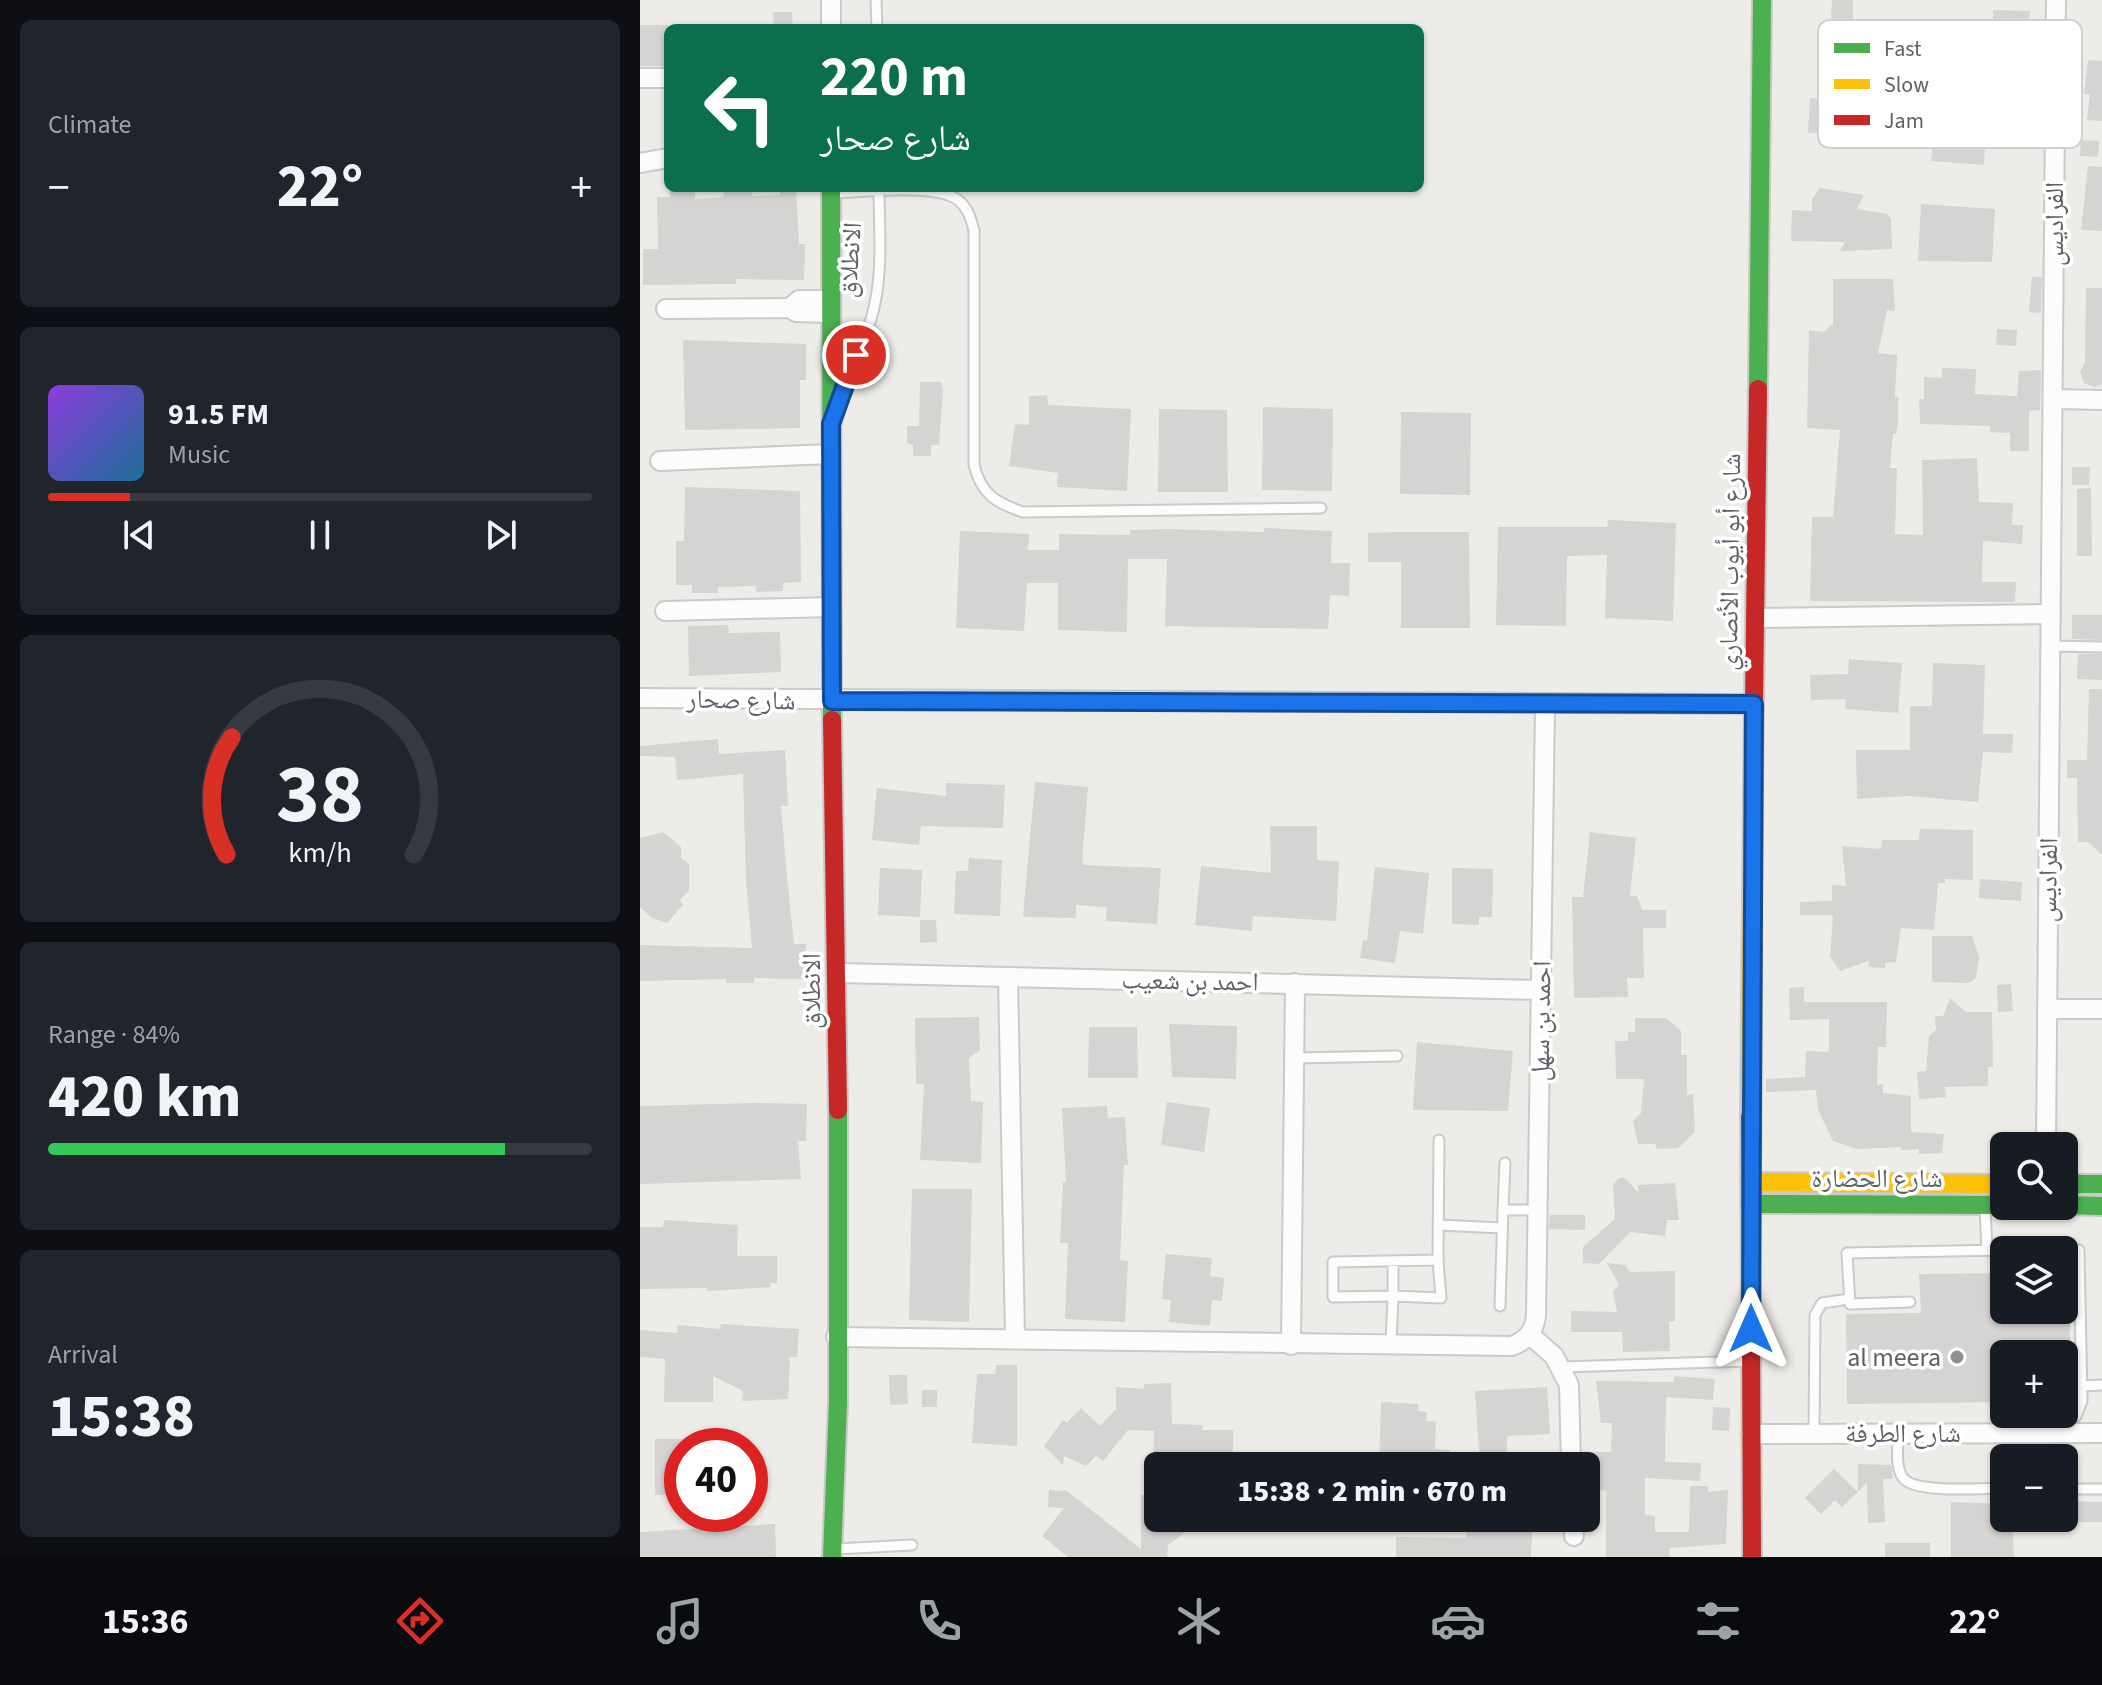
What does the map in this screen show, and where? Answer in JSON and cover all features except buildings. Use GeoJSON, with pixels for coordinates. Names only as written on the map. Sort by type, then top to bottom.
{"type":"FeatureCollection","features":[{"type":"Feature","properties":{"kind":"street"},"geometry":{"type":"LineString","coordinates":[[831,0],[831,24]]}},
{"type":"Feature","properties":{"kind":"street","name":"شارع أبو أيوب الأنصاري"},"geometry":{"type":"LineString","coordinates":[[1752,1557],[1750,1182],[1762,0]]}},
{"type":"Feature","properties":{"kind":"street","name":"الفراديس"},"geometry":{"type":"LineString","coordinates":[[2056,0],[2056,20]]}},
{"type":"Feature","properties":{"kind":"street"},"geometry":{"type":"LineString","coordinates":[[640,78],[664,78]]}},
{"type":"Feature","properties":{"kind":"street","name":"الفراديس"},"geometry":{"type":"LineString","coordinates":[[2046,1132],[2055,148]]}},
{"type":"Feature","properties":{"kind":"street"},"geometry":{"type":"LineString","coordinates":[[640,152],[664,158]]}},
{"type":"Feature","properties":{"kind":"street"},"geometry":{"type":"LineString","coordinates":[[640,163],[664,158]]}},
{"type":"Feature","properties":{"kind":"street","name":"الانطلاق"},"geometry":{"type":"LineString","coordinates":[[831,192],[831,607],[838,973],[838,1402],[832,1553]]}},
{"type":"Feature","properties":{"kind":"street"},"geometry":{"type":"LineString","coordinates":[[666,309],[790,308],[799,300],[829,307]]}},
{"type":"Feature","properties":{"kind":"street"},"geometry":{"type":"LineString","coordinates":[[2053,399],[2102,400]]}},
{"type":"Feature","properties":{"kind":"street"},"geometry":{"type":"LineString","coordinates":[[660,461],[831,454]]}},
{"type":"Feature","properties":{"kind":"street"},"geometry":{"type":"LineString","coordinates":[[665,611],[831,607]]}},
{"type":"Feature","properties":{"kind":"street"},"geometry":{"type":"LineString","coordinates":[[1756,618],[2051,614]]}},
{"type":"Feature","properties":{"kind":"street","name":"شارع صحار"},"geometry":{"type":"LineString","coordinates":[[640,698],[1545,706],[1754,704]]}},
{"type":"Feature","properties":{"kind":"street","name":"احمد بن سهل"},"geometry":{"type":"LineString","coordinates":[[1530,1335],[1536,1316],[1545,706]]}},
{"type":"Feature","properties":{"kind":"street","name":"احمد بن شعيب"},"geometry":{"type":"LineString","coordinates":[[838,973],[1541,990]]}},
{"type":"Feature","properties":{"kind":"street"},"geometry":{"type":"LineString","coordinates":[[1008,977],[1015,1337]]}},
{"type":"Feature","properties":{"kind":"street"},"geometry":{"type":"LineString","coordinates":[[1291,1345],[1295,983]]}},
{"type":"Feature","properties":{"kind":"street"},"geometry":{"type":"LineString","coordinates":[[2047,1009],[2102,1009]]}},
{"type":"Feature","properties":{"kind":"street","name":"شارع الحضارة"},"geometry":{"type":"LineString","coordinates":[[1750,1182],[1990,1184]]}},
{"type":"Feature","properties":{"kind":"street"},"geometry":{"type":"LineString","coordinates":[[2078,1184],[2102,1184]]}},
{"type":"Feature","properties":{"kind":"street","name":"شارع الحضارة"},"geometry":{"type":"LineString","coordinates":[[1750,1204],[1990,1204]]}},
{"type":"Feature","properties":{"kind":"street"},"geometry":{"type":"LineString","coordinates":[[2078,1205],[2102,1206]]}},
{"type":"Feature","properties":{"kind":"street"},"geometry":{"type":"LineString","coordinates":[[836,1337],[1512,1346],[1530,1335],[1562,1367],[1569,1385],[1571,1452]]}},
{"type":"Feature","properties":{"kind":"street","name":"شارع الطرفة"},"geometry":{"type":"LineString","coordinates":[[1751,1434],[2102,1433]]}},
{"type":"Feature","properties":{"kind":"lane"},"geometry":{"type":"LineString","coordinates":[[876,0],[877,24]]}},
{"type":"Feature","properties":{"kind":"lane","name":"الانطلاق"},"geometry":{"type":"LineString","coordinates":[[831,424],[876,299],[880,264],[879,192]]}},
{"type":"Feature","properties":{"kind":"lane"},"geometry":{"type":"LineString","coordinates":[[921,192],[942,193],[960,202],[970,217],[974,231],[974,465],[978,481],[986,494],[1023,512],[1321,508]]}},
{"type":"Feature","properties":{"kind":"lane"},"geometry":{"type":"LineString","coordinates":[[2051,646],[2102,647]]}},
{"type":"Feature","properties":{"kind":"lane"},"geometry":{"type":"LineString","coordinates":[[1294,1058],[1397,1056]]}},
{"type":"Feature","properties":{"kind":"lane"},"geometry":{"type":"LineString","coordinates":[[1438,1260],[1333,1262],[1333,1297],[1441,1298],[1438,1260],[1439,1140]]}},
{"type":"Feature","properties":{"kind":"lane"},"geometry":{"type":"LineString","coordinates":[[1500,1306],[1505,1163]]}},
{"type":"Feature","properties":{"kind":"lane"},"geometry":{"type":"LineString","coordinates":[[1503,1210],[1538,1210]]}},
{"type":"Feature","properties":{"kind":"lane"},"geometry":{"type":"LineString","coordinates":[[1910,1302],[1850,1304],[1847,1253],[1987,1250],[1992,1220]]}},
{"type":"Feature","properties":{"kind":"lane"},"geometry":{"type":"LineString","coordinates":[[1438,1225],[1502,1228]]}},
{"type":"Feature","properties":{"kind":"lane"},"geometry":{"type":"LineString","coordinates":[[2051,1434],[2065,1427],[2076,1416],[2082,1401],[2078,1250]]}},
{"type":"Feature","properties":{"kind":"lane"},"geometry":{"type":"LineString","coordinates":[[1391,1344],[1393,1261]]}},
{"type":"Feature","properties":{"kind":"lane"},"geometry":{"type":"LineString","coordinates":[[1814,1434],[1815,1315],[1822,1303],[1849,1299]]}},
{"type":"Feature","properties":{"kind":"lane"},"geometry":{"type":"LineString","coordinates":[[1562,1367],[1751,1360]]}},
{"type":"Feature","properties":{"kind":"lane"},"geometry":{"type":"LineString","coordinates":[[2081,1386],[2102,1385]]}},
{"type":"Feature","properties":{"kind":"lane"},"geometry":{"type":"LineString","coordinates":[[1898,1433],[1900,1471],[1909,1483],[1922,1487],[1990,1488]]}},
{"type":"Feature","properties":{"kind":"lane"},"geometry":{"type":"LineString","coordinates":[[2078,1489],[2102,1489]]}},
{"type":"Feature","properties":{"kind":"lane"},"geometry":{"type":"LineString","coordinates":[[832,1553],[912,1545]]}},
{"type":"Feature","properties":{"kind":"traffic: fast"},"geometry":{"type":"LineString","coordinates":[[1758,389],[1762,0]]}},
{"type":"Feature","properties":{"kind":"traffic: fast"},"geometry":{"type":"LineString","coordinates":[[831,192],[832,720]]}},
{"type":"Feature","properties":{"kind":"traffic: fast"},"geometry":{"type":"LineString","coordinates":[[832,1557],[838,1402],[838,1110]]}},
{"type":"Feature","properties":{"kind":"traffic: fast"},"geometry":{"type":"LineString","coordinates":[[2078,1184],[2102,1184]]}},
{"type":"Feature","properties":{"kind":"traffic: fast"},"geometry":{"type":"LineString","coordinates":[[1750,1204],[1990,1205]]}},
{"type":"Feature","properties":{"kind":"traffic: fast"},"geometry":{"type":"LineString","coordinates":[[2078,1205],[2102,1206]]}},
{"type":"Feature","properties":{"kind":"traffic: slow"},"geometry":{"type":"LineString","coordinates":[[1750,1117],[1753,782]]}},
{"type":"Feature","properties":{"kind":"traffic: slow"},"geometry":{"type":"LineString","coordinates":[[1750,1182],[1990,1184]]}},
{"type":"Feature","properties":{"kind":"traffic: jam"},"geometry":{"type":"LineString","coordinates":[[1753,782],[1758,389]]}},
{"type":"Feature","properties":{"kind":"traffic: jam"},"geometry":{"type":"LineString","coordinates":[[832,720],[838,1110]]}},
{"type":"Feature","properties":{"kind":"traffic: jam"},"geometry":{"type":"LineString","coordinates":[[1750,1117],[1752,1557]]}},
{"type":"Feature","properties":{"kind":"place","name":"al meera"},"geometry":{"type":"Point","coordinates":[1957,1357]}},
{"type":"Feature","properties":{"kind":"route"},"geometry":{"type":"LineString","coordinates":[[856,355],[831,424],[832,701],[1545,706],[1754,704],[1751,1329]]}}]}
